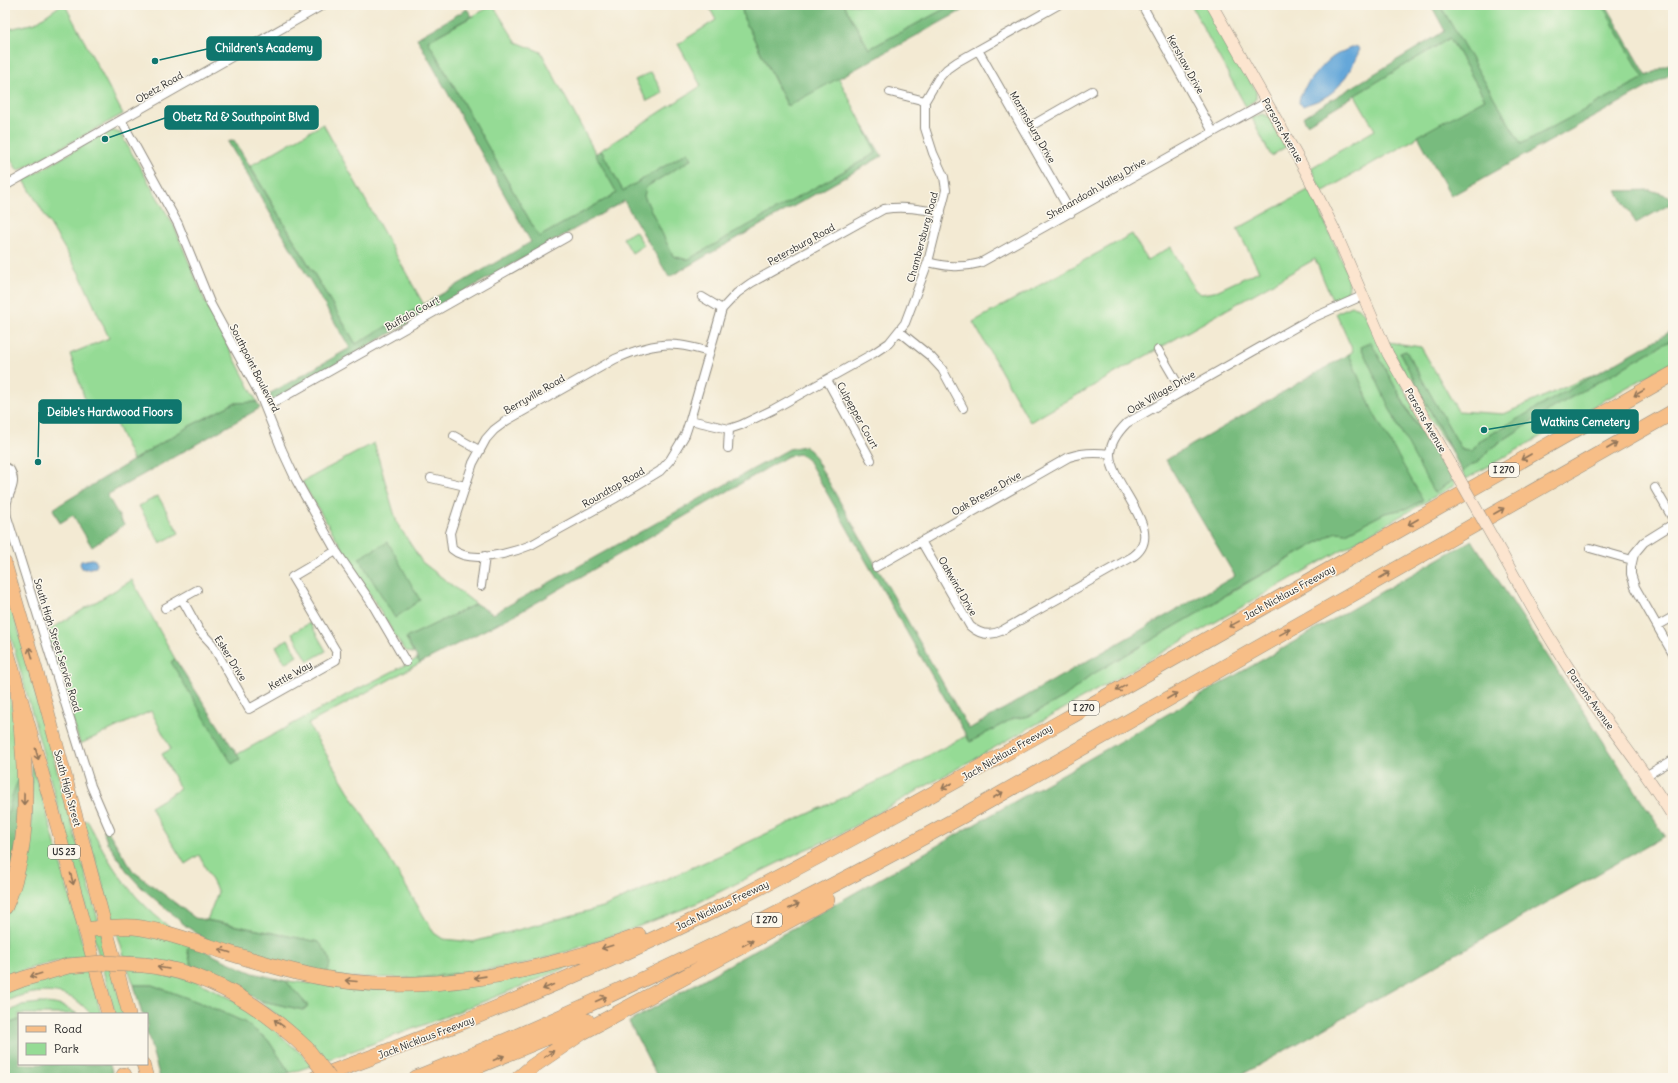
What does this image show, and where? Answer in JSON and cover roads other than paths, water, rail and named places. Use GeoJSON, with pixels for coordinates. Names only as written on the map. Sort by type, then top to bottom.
{"type":"FeatureCollection","features":[{"type":"Feature","properties":{"kind":"highway","name":"Jack Nicklaus Freeway"},"geometry":{"type":"LineString","coordinates":[[316,1078],[383,1054],[507,1004],[604,962],[723,906],[822,855],[962,778],[1673,374]]}},
{"type":"Feature","properties":{"kind":"highway","name":"I 270"},"geometry":{"type":"LineString","coordinates":[[416,1078],[473,1055],[655,975],[805,901],[964,815],[1673,412]]}},
{"type":"Feature","properties":{"kind":"highway"},"geometry":{"type":"LineString","coordinates":[[5,907],[17,874],[24,818],[24,775],[18,690]]}},
{"type":"Feature","properties":{"kind":"highway"},"geometry":{"type":"LineString","coordinates":[[518,1078],[583,1032],[822,904],[964,815]]}},
{"type":"Feature","properties":{"kind":"highway"},"geometry":{"type":"LineString","coordinates":[[86,930],[133,927],[162,932],[310,976],[374,983],[414,984],[490,976],[530,968],[622,942],[723,906]]}},
{"type":"Feature","properties":{"kind":"highway"},"geometry":{"type":"LineString","coordinates":[[449,1078],[610,1011],[732,952]]}},
{"type":"Feature","properties":{"kind":"highway"},"geometry":{"type":"LineString","coordinates":[[5,986],[23,979],[68,966],[102,963],[144,965],[166,968],[193,975],[249,1002],[284,1027],[307,1050],[329,1078]]}},
{"type":"Feature","properties":{"kind":"main road","name":"South High Street"},"geometry":{"type":"LineString","coordinates":[[5,563],[42,690],[129,1013]]}},
{"type":"Feature","properties":{"kind":"main road","name":"South High Street"},"geometry":{"type":"LineString","coordinates":[[5,642],[86,930],[108,1013]]}},
{"type":"Feature","properties":{"kind":"main road"},"geometry":{"type":"LineString","coordinates":[[143,1065],[147,1078]]}},
{"type":"Feature","properties":{"kind":"street","name":"Obetz Road"},"geometry":{"type":"LineString","coordinates":[[5,186],[323,5]]}},
{"type":"Feature","properties":{"kind":"street","name":"Chambersburg Road"},"geometry":{"type":"LineString","coordinates":[[729,429],[772,410],[874,353],[889,343],[899,331],[905,323],[928,262],[946,190],[944,178],[933,153],[925,128],[925,101],[934,84],[947,69],[1058,5]]}},
{"type":"Feature","properties":{"kind":"street","name":"Kershaw Drive"},"geometry":{"type":"LineString","coordinates":[[1142,5],[1213,132]]}},
{"type":"Feature","properties":{"kind":"street","name":"Parsons Avenue"},"geometry":{"type":"LineString","coordinates":[[1212,5],[1316,191],[1388,354],[1542,625],[1571,672],[1647,775],[1669,800],[1673,817]]}},
{"type":"Feature","properties":{"kind":"street","name":"Martinsburg Drive"},"geometry":{"type":"LineString","coordinates":[[978,50],[1071,213]]}},
{"type":"Feature","properties":{"kind":"street"},"geometry":{"type":"LineString","coordinates":[[1024,130],[1092,91]]}},
{"type":"Feature","properties":{"kind":"street"},"geometry":{"type":"LineString","coordinates":[[890,92],[925,101]]}},
{"type":"Feature","properties":{"kind":"street","name":"Shenandoah Valley Drive"},"geometry":{"type":"LineString","coordinates":[[928,262],[947,267],[966,267],[980,263],[1267,102]]}},
{"type":"Feature","properties":{"kind":"street","name":"Southpoint Boulevard"},"geometry":{"type":"LineString","coordinates":[[120,120],[178,224],[211,305],[266,407],[282,450],[296,480],[336,551],[371,602],[406,662]]}},
{"type":"Feature","properties":{"kind":"street","name":"Petersburg Road"},"geometry":{"type":"LineString","coordinates":[[709,352],[722,308],[737,293],[751,283],[884,209],[899,207],[916,208],[941,213]]}},
{"type":"Feature","properties":{"kind":"street","name":"Buffalo Court"},"geometry":{"type":"LineString","coordinates":[[266,407],[567,237]]}},
{"type":"Feature","properties":{"kind":"street","name":"Oak Village Drive"},"geometry":{"type":"LineString","coordinates":[[1110,454],[1114,440],[1127,423],[1310,319],[1362,296]]}},
{"type":"Feature","properties":{"kind":"street"},"geometry":{"type":"LineString","coordinates":[[702,297],[722,308]]}},
{"type":"Feature","properties":{"kind":"street"},"geometry":{"type":"LineString","coordinates":[[899,331],[930,356],[942,369],[963,408]]}},
{"type":"Feature","properties":{"kind":"street","name":"Berryville Road"},"geometry":{"type":"LineString","coordinates":[[454,551],[451,545],[450,533],[465,486],[479,450],[494,430],[506,421],[615,359],[632,351],[677,344],[709,352]]}},
{"type":"Feature","properties":{"kind":"street"},"geometry":{"type":"LineString","coordinates":[[1158,350],[1182,391]]}},
{"type":"Feature","properties":{"kind":"street","name":"Roundtop Road"},"geometry":{"type":"LineString","coordinates":[[454,551],[464,554],[485,556],[508,553],[531,545],[614,499],[660,471],[670,460],[685,435],[709,352]]}},
{"type":"Feature","properties":{"kind":"street","name":"Culpepper Court"},"geometry":{"type":"LineString","coordinates":[[826,380],[871,460]]}},
{"type":"Feature","properties":{"kind":"street"},"geometry":{"type":"LineString","coordinates":[[690,420],[729,429],[728,448]]}},
{"type":"Feature","properties":{"kind":"street"},"geometry":{"type":"LineString","coordinates":[[454,436],[479,450]]}},
{"type":"Feature","properties":{"kind":"street","name":"Oak Breeze Drive"},"geometry":{"type":"LineString","coordinates":[[876,567],[1069,457],[1081,453],[1094,452],[1110,454]]}},
{"type":"Feature","properties":{"kind":"street","name":"Oakwind Drive"},"geometry":{"type":"LineString","coordinates":[[921,541],[966,621],[973,629],[984,634],[994,634],[1002,631],[1140,551],[1145,540],[1142,522],[1113,469],[1110,454]]}},
{"type":"Feature","properties":{"kind":"street","name":"South High Street Service Road"},"geometry":{"type":"LineString","coordinates":[[5,467],[10,470],[14,482],[7,503],[7,517],[91,786],[110,830]]}},
{"type":"Feature","properties":{"kind":"street"},"geometry":{"type":"LineString","coordinates":[[432,478],[465,486]]}},
{"type":"Feature","properties":{"kind":"street"},"geometry":{"type":"LineString","coordinates":[[1655,488],[1673,519]]}},
{"type":"Feature","properties":{"kind":"street"},"geometry":{"type":"LineString","coordinates":[[1673,524],[1644,542],[1634,554],[1631,574],[1632,580],[1673,654]]}},
{"type":"Feature","properties":{"kind":"street"},"geometry":{"type":"LineString","coordinates":[[1590,548],[1632,560]]}},
{"type":"Feature","properties":{"kind":"street","name":"Kettle Way"},"geometry":{"type":"LineString","coordinates":[[249,709],[336,660],[336,651],[292,577],[336,551]]}},
{"type":"Feature","properties":{"kind":"street"},"geometry":{"type":"LineString","coordinates":[[481,586],[485,556]]}},
{"type":"Feature","properties":{"kind":"street"},"geometry":{"type":"LineString","coordinates":[[165,608],[197,590]]}},
{"type":"Feature","properties":{"kind":"street","name":"Esker Drive"},"geometry":{"type":"LineString","coordinates":[[182,599],[199,630],[212,644],[249,709]]}},
{"type":"Feature","properties":{"kind":"street"},"geometry":{"type":"LineString","coordinates":[[1657,626],[1673,617]]}},
{"type":"Feature","properties":{"kind":"street"},"geometry":{"type":"LineString","coordinates":[[1647,775],[1673,760]]}},
{"type":"Feature","properties":{"kind":"water"},"geometry":{"type":"Polygon","coordinates":[[[1356,46],[1360,49],[1354,63],[1346,77],[1335,89],[1316,101],[1303,106],[1299,103],[1300,97],[1307,84],[1328,61],[1336,55],[1356,46]]]}},
{"type":"Feature","properties":{"kind":"water"},"geometry":{"type":"Polygon","coordinates":[[[92,559],[95,560],[97,564],[96,567],[85,569],[82,568],[80,564],[81,561],[92,559]]]}},
{"type":"Feature","properties":{"kind":"place","name":"Children's Academy"},"geometry":{"type":"Point","coordinates":[155,61]}},
{"type":"Feature","properties":{"kind":"place","name":"Obetz Rd & Southpoint Blvd"},"geometry":{"type":"Point","coordinates":[105,139]}},
{"type":"Feature","properties":{"kind":"place","name":"Watkins Cemetery"},"geometry":{"type":"Point","coordinates":[1484,430]}},
{"type":"Feature","properties":{"kind":"place","name":"Deible's Hardwood Floors"},"geometry":{"type":"Point","coordinates":[38,462]}}]}
